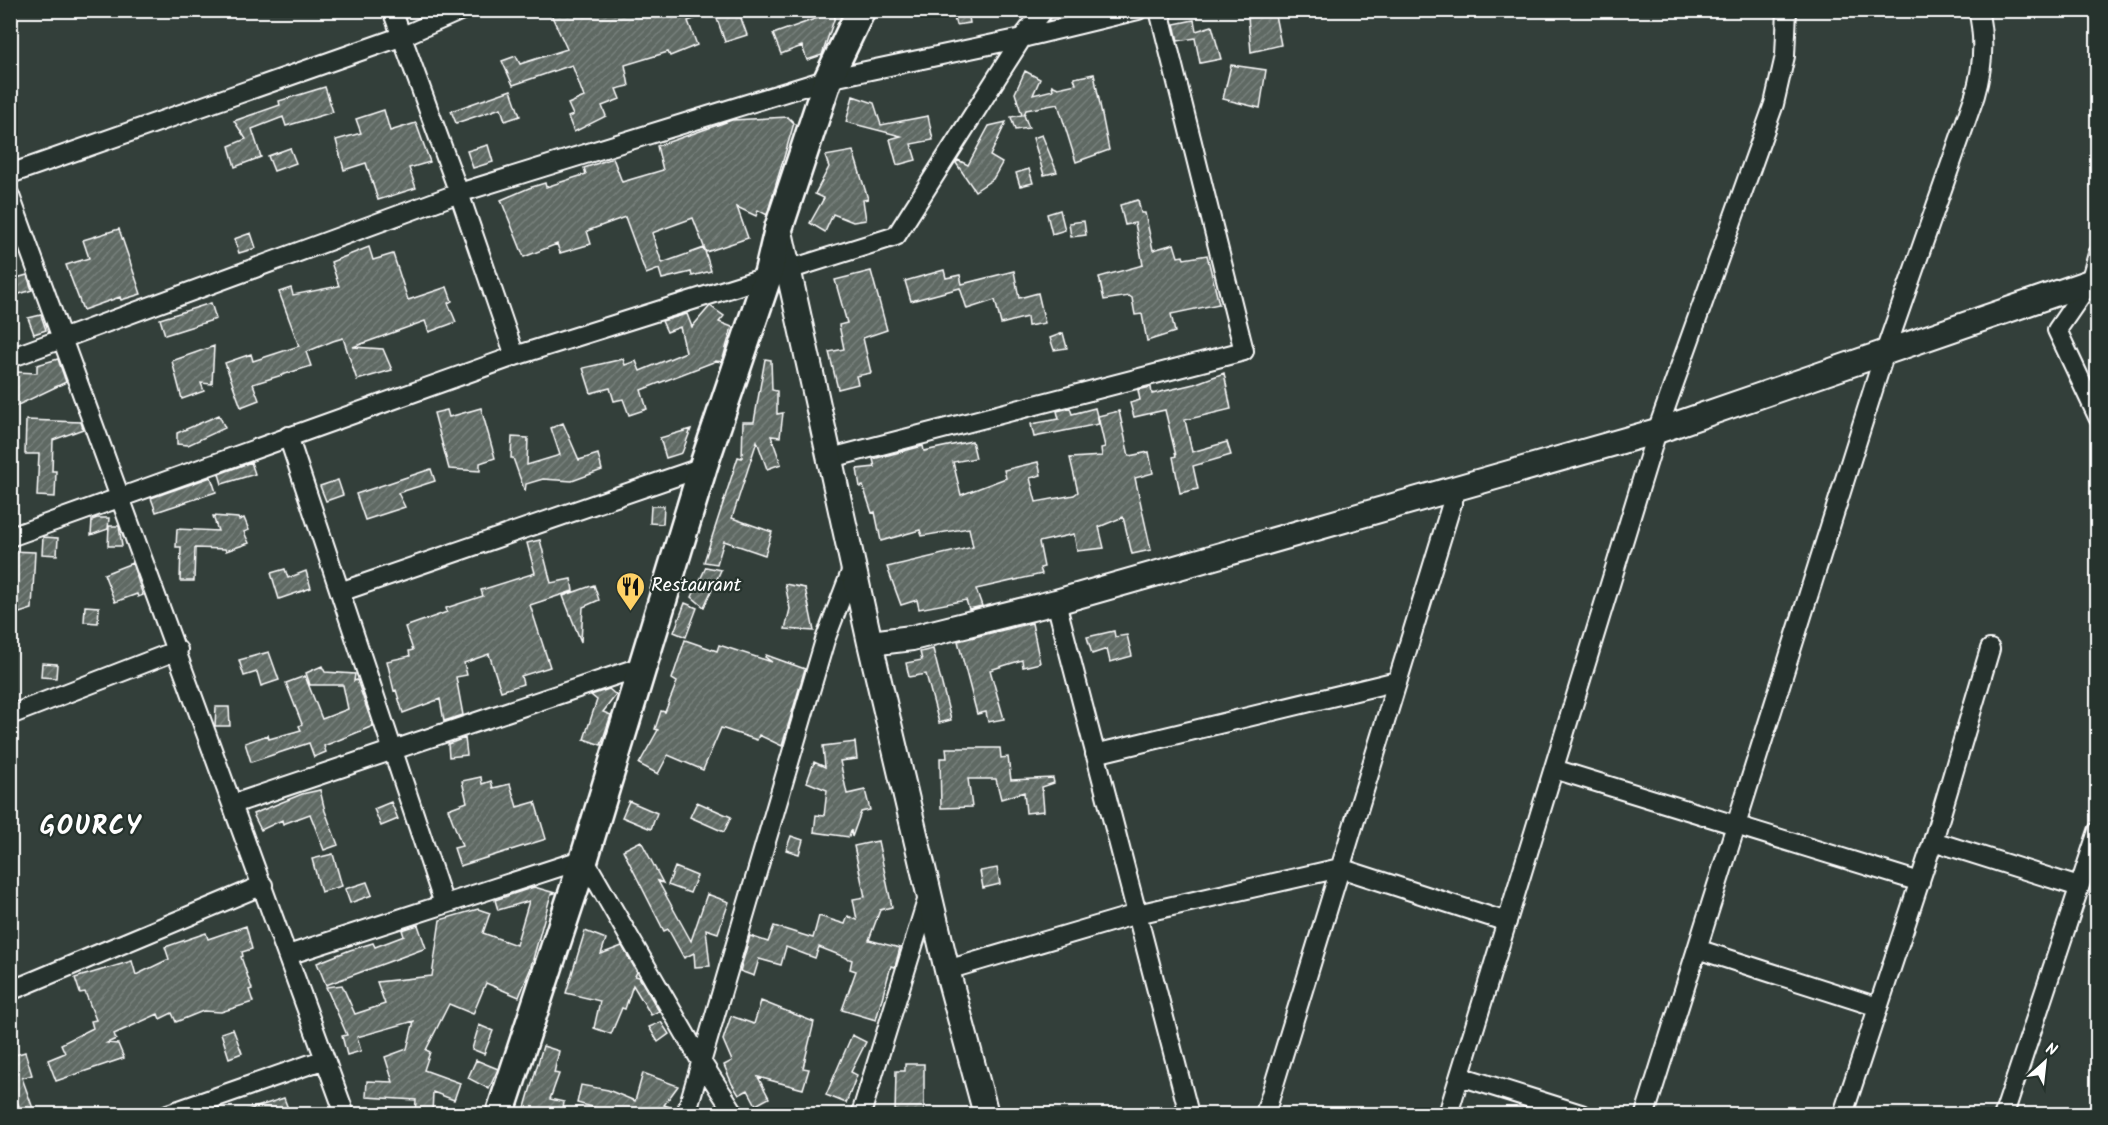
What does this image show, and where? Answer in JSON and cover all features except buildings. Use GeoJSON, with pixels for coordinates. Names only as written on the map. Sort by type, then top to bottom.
{"type":"FeatureCollection","features":[{"type":"Feature","properties":{"kind":"main road"},"geometry":{"type":"LineString","coordinates":[[500,1114],[584,858],[703,467],[778,274],[779,227],[828,79],[861,10]]}},
{"type":"Feature","properties":{"kind":"street"},"geometry":{"type":"LineString","coordinates":[[392,10],[459,193],[515,356]]}},
{"type":"Feature","properties":{"kind":"street"},"geometry":{"type":"LineString","coordinates":[[10,174],[403,36],[462,10]]}},
{"type":"Feature","properties":{"kind":"street"},"geometry":{"type":"LineString","coordinates":[[10,537],[515,356],[896,236],[1022,38],[1044,10]]}},
{"type":"Feature","properties":{"kind":"street"},"geometry":{"type":"LineString","coordinates":[[10,358],[459,193],[828,79],[1022,38],[1138,10]]}},
{"type":"Feature","properties":{"kind":"street"},"geometry":{"type":"LineString","coordinates":[[831,458],[1244,351],[1160,10]]}},
{"type":"Feature","properties":{"kind":"street"},"geometry":{"type":"LineString","coordinates":[[1448,1114],[1657,431],[1774,104],[1785,56],[1787,10]]}},
{"type":"Feature","properties":{"kind":"street"},"geometry":{"type":"LineString","coordinates":[[1645,1114],[1885,352],[1981,74],[1981,23],[1978,10]]}},
{"type":"Feature","properties":{"kind":"street"},"geometry":{"type":"LineString","coordinates":[[10,196],[178,650],[345,1114]]}},
{"type":"Feature","properties":{"kind":"street"},"geometry":{"type":"LineString","coordinates":[[2097,254],[2094,281],[2056,330],[2097,417]]}},
{"type":"Feature","properties":{"kind":"street"},"geometry":{"type":"LineString","coordinates":[[778,274],[831,458],[870,642],[929,894],[986,1114]]}},
{"type":"Feature","properties":{"kind":"street"},"geometry":{"type":"LineString","coordinates":[[870,642],[912,638],[1056,602],[1657,431],[2094,281]]}},
{"type":"Feature","properties":{"kind":"street"},"geometry":{"type":"LineString","coordinates":[[288,436],[444,904]]}},
{"type":"Feature","properties":{"kind":"street"},"geometry":{"type":"LineString","coordinates":[[340,592],[703,467]]}},
{"type":"Feature","properties":{"kind":"street"},"geometry":{"type":"LineString","coordinates":[[1265,1114],[1456,490]]}},
{"type":"Feature","properties":{"kind":"street"},"geometry":{"type":"LineString","coordinates":[[686,1114],[825,640],[854,564]]}},
{"type":"Feature","properties":{"kind":"street"},"geometry":{"type":"LineString","coordinates":[[1056,602],[1188,1114]]}},
{"type":"Feature","properties":{"kind":"street"},"geometry":{"type":"LineString","coordinates":[[1843,1114],[1933,841],[1990,649]]}},
{"type":"Feature","properties":{"kind":"street"},"geometry":{"type":"LineString","coordinates":[[10,715],[178,650]]}},
{"type":"Feature","properties":{"kind":"street"},"geometry":{"type":"LineString","coordinates":[[233,804],[643,666]]}},
{"type":"Feature","properties":{"kind":"street"},"geometry":{"type":"LineString","coordinates":[[1095,754],[1397,681]]}},
{"type":"Feature","properties":{"kind":"street"},"geometry":{"type":"LineString","coordinates":[[1554,769],[1920,882]]}},
{"type":"Feature","properties":{"kind":"street"},"geometry":{"type":"LineString","coordinates":[[2004,1114],[2097,831]]}},
{"type":"Feature","properties":{"kind":"street"},"geometry":{"type":"LineString","coordinates":[[1933,841],[2079,887]]}},
{"type":"Feature","properties":{"kind":"street"},"geometry":{"type":"LineString","coordinates":[[288,955],[584,858],[702,1063],[735,1114]]}},
{"type":"Feature","properties":{"kind":"street"},"geometry":{"type":"LineString","coordinates":[[947,970],[1137,914],[1340,868],[1507,922]]}},
{"type":"Feature","properties":{"kind":"street"},"geometry":{"type":"LineString","coordinates":[[10,991],[263,885]]}},
{"type":"Feature","properties":{"kind":"street"},"geometry":{"type":"LineString","coordinates":[[861,1114],[929,894]]}},
{"type":"Feature","properties":{"kind":"street"},"geometry":{"type":"LineString","coordinates":[[1697,949],[1878,1007]]}},
{"type":"Feature","properties":{"kind":"street"},"geometry":{"type":"LineString","coordinates":[[168,1114],[325,1059]]}},
{"type":"Feature","properties":{"kind":"street"},"geometry":{"type":"LineString","coordinates":[[1460,1076],[1581,1114]]}},
{"type":"Feature","properties":{"kind":"place","name":"Restaurant"},"geometry":{"type":"Point","coordinates":[630,612]}},
{"type":"Feature","properties":{"kind":"district","name":"GOURCY"},"geometry":{"type":"Point","coordinates":[91,827]}}]}
